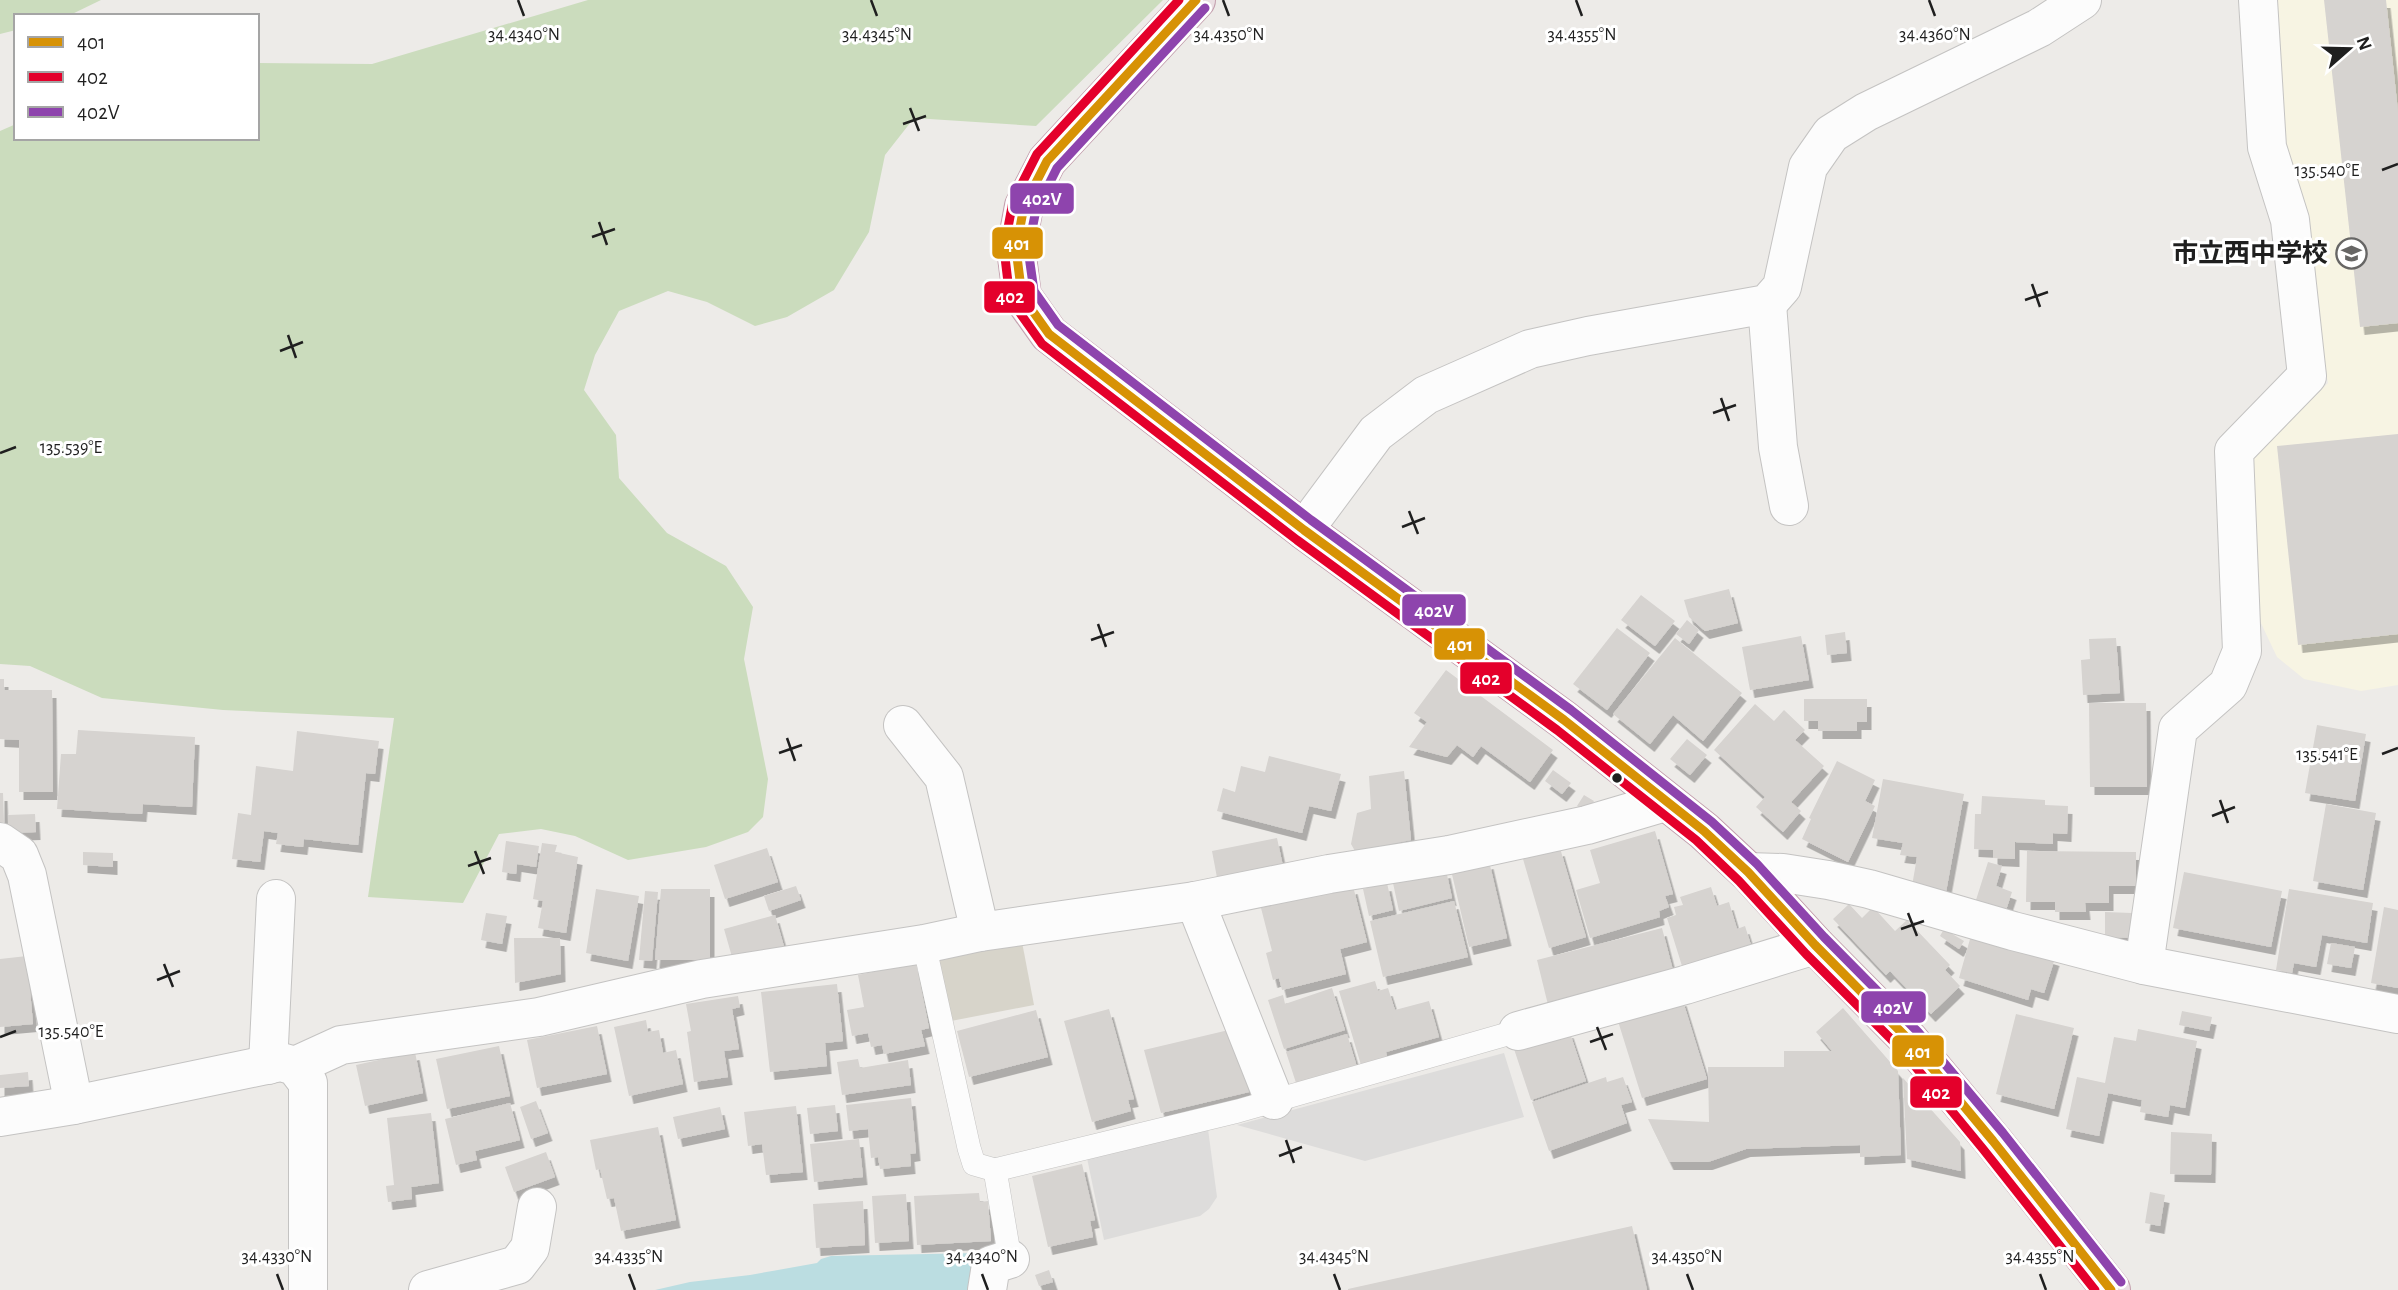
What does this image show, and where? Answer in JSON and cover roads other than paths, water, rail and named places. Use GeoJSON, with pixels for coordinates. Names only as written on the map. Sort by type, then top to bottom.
{"type":"FeatureCollection","features":[{"type":"Feature","properties":{"kind":"highway"},"geometry":{"type":"LineString","coordinates":[[1196,0],[1047,161],[1024,206],[1016,249],[1022,296],[1049,334],[1304,530],[1564,720],[1704,831],[1748,872],[1815,945],[1909,1040],[2111,1290]]}},
{"type":"Feature","properties":{"kind":"street"},"geometry":{"type":"LineString","coordinates":[[1304,530],[1376,433],[1426,395],[1530,349],[1601,333],[1767,304],[1782,287],[1808,167],[1831,134],[1866,112],[2039,28],[2082,0]]}},
{"type":"Feature","properties":{"kind":"street"},"geometry":{"type":"LineString","coordinates":[[2144,965],[2178,729],[2228,685],[2242,651],[2234,451],[2307,376],[2290,220],[2267,148],[2258,0]]}},
{"type":"Feature","properties":{"kind":"street"},"geometry":{"type":"LineString","coordinates":[[1767,304],[1778,447],[1789,506]]}},
{"type":"Feature","properties":{"kind":"street"},"geometry":{"type":"LineString","coordinates":[[903,725],[944,777],[980,932]]}},
{"type":"Feature","properties":{"kind":"street"},"geometry":{"type":"LineString","coordinates":[[0,1117],[282,1065],[341,1045],[540,1017],[702,979],[924,944],[980,932],[1195,901],[1329,874],[1461,853],[1587,825],[1665,802]]}},
{"type":"Feature","properties":{"kind":"street"},"geometry":{"type":"LineString","coordinates":[[0,842],[19,855],[27,875],[74,1105]]}},
{"type":"Feature","properties":{"kind":"street"},"geometry":{"type":"LineString","coordinates":[[1748,872],[1783,873],[1859,887],[2144,965],[2398,1014]]}},
{"type":"Feature","properties":{"kind":"street"},"geometry":{"type":"LineString","coordinates":[[276,899],[282,1065]]}},
{"type":"Feature","properties":{"kind":"street"},"geometry":{"type":"LineString","coordinates":[[1195,901],[1274,1100]]}},
{"type":"Feature","properties":{"kind":"street"},"geometry":{"type":"LineString","coordinates":[[1518,1031],[1685,985],[1815,945]]}},
{"type":"Feature","properties":{"kind":"street"},"geometry":{"type":"LineString","coordinates":[[282,1065],[308,1083],[308,1290]]}},
{"type":"Feature","properties":{"kind":"street"},"geometry":{"type":"LineString","coordinates":[[428,1290],[517,1265],[530,1248],[537,1207]]}},
{"type":"Feature","properties":{"kind":"street"},"geometry":{"type":"LineString","coordinates":[[987,1290],[991,1265],[1010,1259]]}},
{"type":"Feature","properties":{"kind":"lane"},"geometry":{"type":"LineString","coordinates":[[924,944],[974,1164],[995,1170],[1225,1114],[1518,1031]]}},
{"type":"Feature","properties":{"kind":"lane"},"geometry":{"type":"LineString","coordinates":[[995,1170],[1010,1259]]}},
{"type":"Feature","properties":{"kind":"water"},"geometry":{"type":"Polygon","coordinates":[[[977,1253],[971,1290],[655,1290],[690,1282],[817,1263],[831,1256],[977,1253]]]}},
{"type":"Feature","properties":{"kind":"place","name":"市立西中学校"},"geometry":{"type":"Point","coordinates":[2351,254]}}]}
